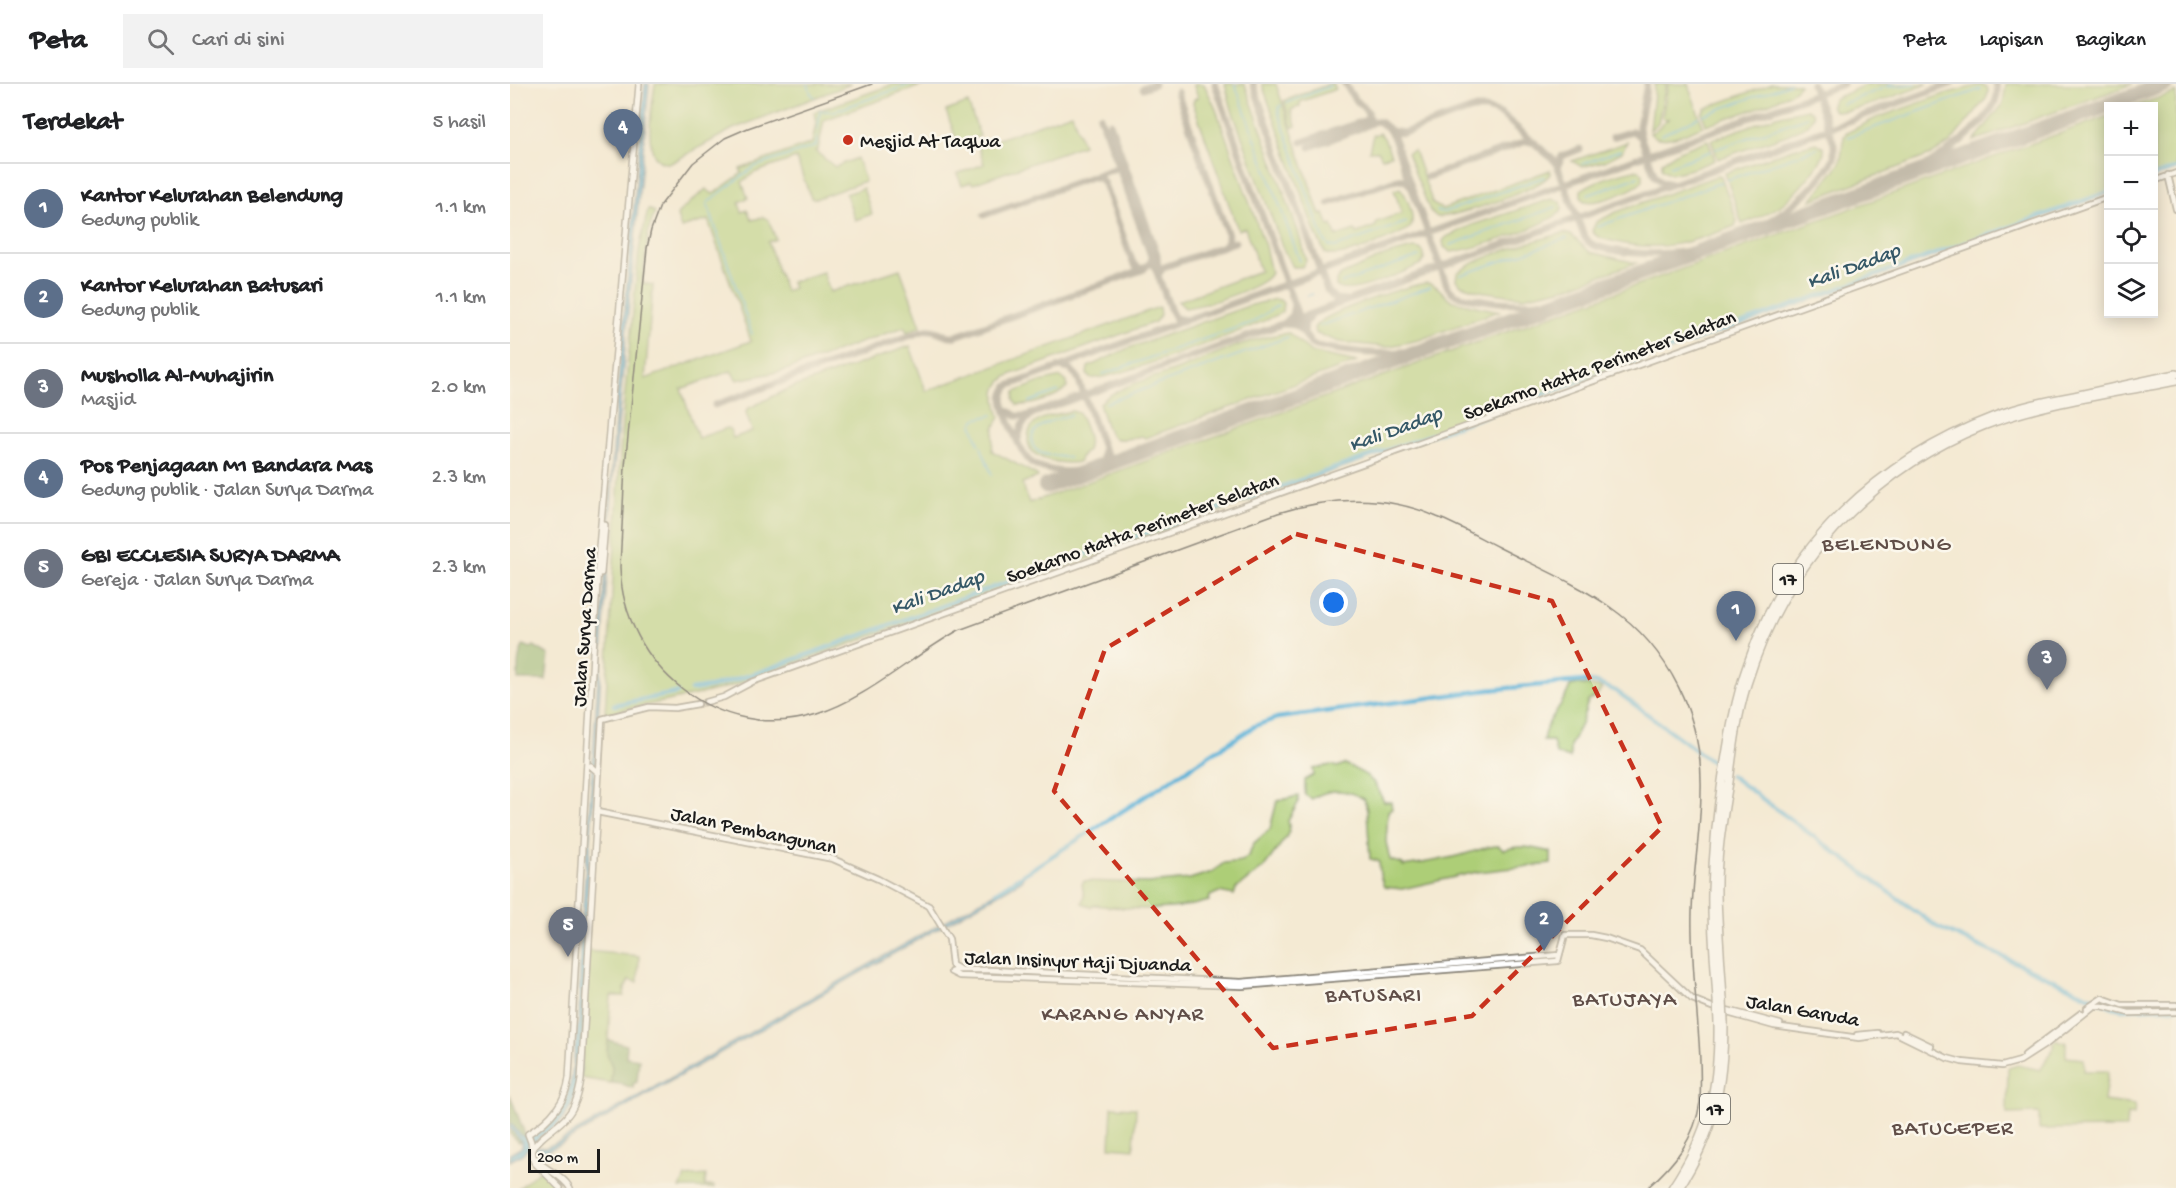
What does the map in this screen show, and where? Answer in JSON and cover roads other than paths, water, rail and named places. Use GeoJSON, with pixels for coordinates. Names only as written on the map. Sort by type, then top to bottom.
{"type":"FeatureCollection","features":[{"type":"Feature","properties":{"kind":"highway","name":"17"},"geometry":{"type":"LineString","coordinates":[[1679,1188],[1700,1152],[1713,1120],[1723,1065],[1712,893],[1714,850],[1728,763],[1753,665],[1775,614],[1792,583],[1819,545],[1878,487],[1929,449],[1978,422],[2014,409],[2176,374]]}},
{"type":"Feature","properties":{"kind":"highway","name":"17"},"geometry":{"type":"LineString","coordinates":[[1937,445],[2017,414],[2176,381]]}},
{"type":"Feature","properties":{"kind":"highway","name":"17"},"geometry":{"type":"LineString","coordinates":[[1672,1188],[1696,1149],[1707,1119],[1714,1092],[1721,1022]]}},
{"type":"Feature","properties":{"kind":"main road","name":"Jalan Surya Darma"},"geometry":{"type":"LineString","coordinates":[[533,1149],[528,1134],[555,1113],[566,1093],[571,1070],[580,919],[578,911],[593,769],[595,667],[611,414],[640,84]]}},
{"type":"Feature","properties":{"kind":"main road"},"geometry":{"type":"LineString","coordinates":[[2158,179],[2176,173]]}},
{"type":"Feature","properties":{"kind":"main road"},"geometry":{"type":"LineString","coordinates":[[2168,175],[2176,208]]}},
{"type":"Feature","properties":{"kind":"main road","name":"Soekarno Hatta Perimeter Selatan"},"geometry":{"type":"LineString","coordinates":[[593,769],[602,719],[642,709],[703,704],[733,696],[761,679],[2104,199]]}},
{"type":"Feature","properties":{"kind":"main road","name":"Jalan Surya Darma"},"geometry":{"type":"LineString","coordinates":[[533,1149],[572,1110],[579,1090],[597,814],[593,769]]}},
{"type":"Feature","properties":{"kind":"main road","name":"Jalan Pembangunan"},"geometry":{"type":"LineString","coordinates":[[597,814],[833,859],[878,879],[929,906],[948,940],[951,972]]}},
{"type":"Feature","properties":{"kind":"main road"},"geometry":{"type":"LineString","coordinates":[[580,919],[591,917]]}},
{"type":"Feature","properties":{"kind":"main road","name":"Jalan Pembangunan"},"geometry":{"type":"LineString","coordinates":[[940,926],[951,945],[952,964],[962,970]]}},
{"type":"Feature","properties":{"kind":"main road","name":"Jalan Garuda"},"geometry":{"type":"LineString","coordinates":[[1558,958],[1565,936],[1591,935],[1606,938],[1640,950],[1692,999],[1720,1010],[1775,1024],[1867,1038],[1896,1033],[1955,1060],[2002,1066],[2020,1061],[2032,1054],[2094,1006],[2129,1013],[2176,1005]]}},
{"type":"Feature","properties":{"kind":"main road","name":"Jalan Insinyur Haji Djuanda"},"geometry":{"type":"LineString","coordinates":[[951,972],[962,970],[1242,986],[1558,958]]}},
{"type":"Feature","properties":{"kind":"main road","name":"Jalan Insinyur Haji Djuanda"},"geometry":{"type":"LineString","coordinates":[[951,972],[959,975],[990,973]]}},
{"type":"Feature","properties":{"kind":"main road","name":"Jalan Garuda"},"geometry":{"type":"LineString","coordinates":[[1825,1032],[1860,1035],[1896,1030],[1950,1056],[2002,1064],[2025,1055],[2098,1000],[2122,1005],[2162,1008],[2176,1012]]}},
{"type":"Feature","properties":{"kind":"main road"},"geometry":{"type":"LineString","coordinates":[[571,1070],[582,1070]]}},
{"type":"Feature","properties":{"kind":"main road"},"geometry":{"type":"LineString","coordinates":[[533,1149],[537,1161],[564,1179],[570,1188]]}},
{"type":"Feature","properties":{"kind":"main road"},"geometry":{"type":"LineString","coordinates":[[533,1149],[536,1166],[559,1187],[564,1179]]}},
{"type":"Feature","properties":{"kind":"water"},"geometry":{"type":"Polygon","coordinates":[[[645,84],[649,84],[613,479],[589,867],[580,1078],[566,1115],[558,1125],[540,1137],[533,1146],[545,1148],[560,1141],[1024,876],[1021,881],[557,1146],[546,1151],[527,1149],[510,1161],[510,1154],[522,1147],[522,1142],[510,1128],[510,1123],[522,1136],[527,1137],[553,1117],[565,1101],[571,1080],[579,1013],[580,951],[616,406],[645,84]]]}},
{"type":"Feature","properties":{"kind":"waterway"},"geometry":{"type":"LineString","coordinates":[[808,84],[811,94],[815,97]]}},
{"type":"Feature","properties":{"kind":"waterway"},"geometry":{"type":"LineString","coordinates":[[752,334],[707,203],[754,167],[816,146],[820,111],[835,111],[911,84]]}},
{"type":"Feature","properties":{"kind":"waterway"},"geometry":{"type":"LineString","coordinates":[[1235,84],[1300,261]]}},
{"type":"Feature","properties":{"kind":"waterway"},"geometry":{"type":"LineString","coordinates":[[1703,115],[1790,84]]}},
{"type":"Feature","properties":{"kind":"waterway"},"geometry":{"type":"LineString","coordinates":[[1842,104],[1894,84]]}},
{"type":"Feature","properties":{"kind":"waterway"},"geometry":{"type":"LineString","coordinates":[[1890,87],[1915,84]]}},
{"type":"Feature","properties":{"kind":"waterway"},"geometry":{"type":"LineString","coordinates":[[1287,103],[1330,86]]}},
{"type":"Feature","properties":{"kind":"waterway"},"geometry":{"type":"LineString","coordinates":[[1848,137],[1981,89]]}},
{"type":"Feature","properties":{"kind":"waterway"},"geometry":{"type":"LineString","coordinates":[[1281,105],[1279,114],[1324,240],[1329,246],[1335,247],[1407,222]]}},
{"type":"Feature","properties":{"kind":"waterway"},"geometry":{"type":"LineString","coordinates":[[1661,135],[1699,117]]}},
{"type":"Feature","properties":{"kind":"waterway"},"geometry":{"type":"LineString","coordinates":[[1716,149],[1807,117]]}},
{"type":"Feature","properties":{"kind":"waterway"},"geometry":{"type":"LineString","coordinates":[[1727,180],[1818,148]]}},
{"type":"Feature","properties":{"kind":"waterway"},"geometry":{"type":"LineString","coordinates":[[1582,164],[1620,150]]}},
{"type":"Feature","properties":{"kind":"waterway"},"geometry":{"type":"LineString","coordinates":[[1670,166],[1711,151]]}},
{"type":"Feature","properties":{"kind":"waterway","name":"Kali Dadap"},"geometry":{"type":"LineString","coordinates":[[2158,175],[2176,168]]}},
{"type":"Feature","properties":{"kind":"waterway"},"geometry":{"type":"LineString","coordinates":[[1437,211],[1445,212],[1544,177]]}},
{"type":"Feature","properties":{"kind":"waterway"},"geometry":{"type":"LineString","coordinates":[[1588,195],[1638,177]]}},
{"type":"Feature","properties":{"kind":"waterway"},"geometry":{"type":"LineString","coordinates":[[1597,227],[1722,182]]}},
{"type":"Feature","properties":{"kind":"waterway","name":"Kali Dadap"},"geometry":{"type":"LineString","coordinates":[[691,690],[711,687],[757,673],[1097,550],[1403,445],[2104,193]]}},
{"type":"Feature","properties":{"kind":"waterway"},"geometry":{"type":"LineString","coordinates":[[1450,245],[1556,207]]}},
{"type":"Feature","properties":{"kind":"waterway"},"geometry":{"type":"LineString","coordinates":[[1461,275],[1567,238]]}},
{"type":"Feature","properties":{"kind":"waterway"},"geometry":{"type":"LineString","coordinates":[[1342,283],[1419,256]]}},
{"type":"Feature","properties":{"kind":"waterway"},"geometry":{"type":"LineString","coordinates":[[1320,326],[1430,287]]}},
{"type":"Feature","properties":{"kind":"waterway"},"geometry":{"type":"LineString","coordinates":[[1307,296],[1313,294]]}},
{"type":"Feature","properties":{"kind":"waterway"},"geometry":{"type":"LineString","coordinates":[[1103,374],[1253,322],[1278,305]]}},
{"type":"Feature","properties":{"kind":"waterway"},"geometry":{"type":"LineString","coordinates":[[1106,403],[1288,337]]}},
{"type":"Feature","properties":{"kind":"waterway"},"geometry":{"type":"LineString","coordinates":[[1029,402],[1058,391]]}},
{"type":"Feature","properties":{"kind":"waterway"},"geometry":{"type":"LineString","coordinates":[[974,422],[976,419],[993,415]]}},
{"type":"Feature","properties":{"kind":"waterway"},"geometry":{"type":"LineString","coordinates":[[1069,458],[1041,453],[1035,449],[1032,437],[1035,431],[1046,423],[1071,415]]}},
{"type":"Feature","properties":{"kind":"waterway"},"geometry":{"type":"LineString","coordinates":[[972,424],[979,444]]}},
{"type":"Feature","properties":{"kind":"waterway"},"geometry":{"type":"LineString","coordinates":[[981,447],[992,475]]}},
{"type":"Feature","properties":{"kind":"waterway"},"geometry":{"type":"LineString","coordinates":[[996,892],[1255,726],[1277,718],[1488,690],[1584,681],[1597,683],[1616,691],[1723,770]]}},
{"type":"Feature","properties":{"kind":"waterway","name":"Kali Dadap"},"geometry":{"type":"LineString","coordinates":[[614,705],[677,693]]}},
{"type":"Feature","properties":{"kind":"waterway"},"geometry":{"type":"LineString","coordinates":[[1730,775],[1937,927],[2113,1007],[2121,1009],[2176,1008]]}},
{"type":"Feature","properties":{"kind":"tunnel"},"geometry":{"type":"LineString","coordinates":[[701,705],[709,704]]}},
{"type":"Feature","properties":{"kind":"railway"},"geometry":{"type":"LineString","coordinates":[[872,84],[725,138],[693,163],[660,206],[651,230],[647,248],[625,466],[620,567],[625,603],[638,636],[658,665],[683,689],[712,707],[745,718],[781,721],[817,714],[854,698],[959,630],[1278,513],[1338,501],[1378,501],[1418,510],[1453,524],[1569,582],[1597,598],[1631,624],[1665,664],[1689,711],[1700,763],[1701,805],[1692,936],[1700,1054],[1700,1102],[1694,1127],[1682,1150],[1647,1188]]}},
{"type":"Feature","properties":{"kind":"place","name":"Mesjid At Taqwa"},"geometry":{"type":"Point","coordinates":[848,140]}},
{"type":"Feature","properties":{"kind":"place","name":"Pos Penjagaan M1 Bandara Mas"},"geometry":{"type":"Point","coordinates":[623,159]}},
{"type":"Feature","properties":{"kind":"place","name":"Kantor Kelurahan Belendung"},"geometry":{"type":"Point","coordinates":[1736,641]}},
{"type":"Feature","properties":{"kind":"place","name":"Musholla Al-Muhajirin"},"geometry":{"type":"Point","coordinates":[2047,690]}},
{"type":"Feature","properties":{"kind":"place","name":"Kantor Kelurahan Batusari"},"geometry":{"type":"Point","coordinates":[1544,951]}},
{"type":"Feature","properties":{"kind":"place","name":"GBI ECCLESIA SURYA DARMA"},"geometry":{"type":"Point","coordinates":[568,957]}},
{"type":"Feature","properties":{"kind":"district","name":"BELENDUNG"},"geometry":{"type":"Point","coordinates":[1887,542]}},
{"type":"Feature","properties":{"kind":"district","name":"BATUSARI"},"geometry":{"type":"Point","coordinates":[1374,993]}},
{"type":"Feature","properties":{"kind":"district","name":"BATUJAYA"},"geometry":{"type":"Point","coordinates":[1625,997]}},
{"type":"Feature","properties":{"kind":"district","name":"KARANG ANYAR"},"geometry":{"type":"Point","coordinates":[1123,1012]}},
{"type":"Feature","properties":{"kind":"district","name":"BATUCEPER"},"geometry":{"type":"Point","coordinates":[1953,1126]}}]}
